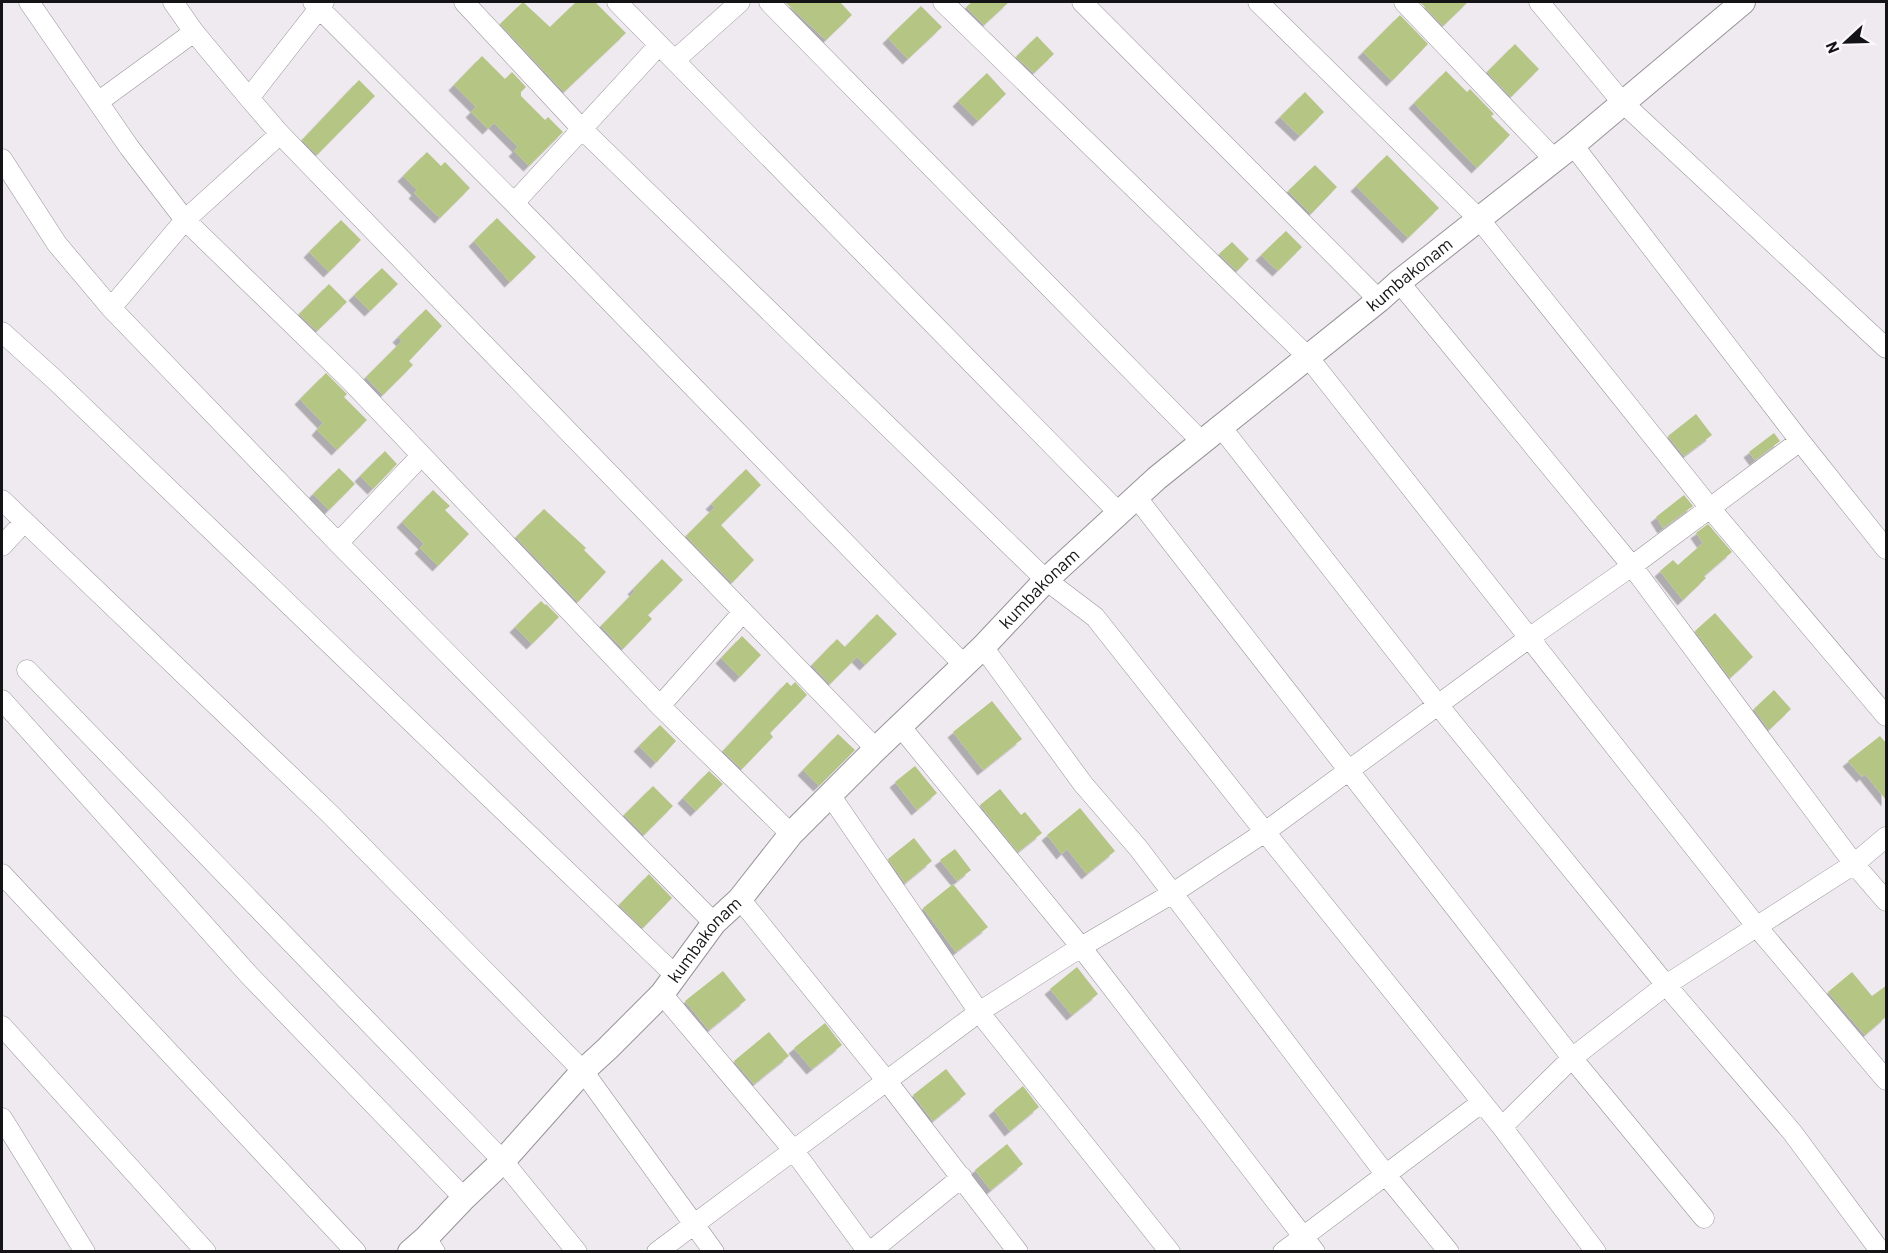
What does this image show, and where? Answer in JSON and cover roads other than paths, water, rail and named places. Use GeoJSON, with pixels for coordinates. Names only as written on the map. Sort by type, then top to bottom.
{"type":"FeatureCollection","features":[{"type":"Feature","properties":{"kind":"street"},"geometry":{"type":"LineString","coordinates":[[29,2],[129,147],[185,220],[350,380],[660,706],[791,834]]}},
{"type":"Feature","properties":{"kind":"street"},"geometry":{"type":"LineString","coordinates":[[173,2],[194,32],[280,134],[876,749]]}},
{"type":"Feature","properties":{"kind":"street"},"geometry":{"type":"LineString","coordinates":[[464,2],[582,129],[1046,580],[1095,617],[1502,1127],[1596,1251]]}},
{"type":"Feature","properties":{"kind":"street"},"geometry":{"type":"LineString","coordinates":[[617,2],[1128,506],[1347,770],[1572,1058],[1704,1218]]}},
{"type":"Feature","properties":{"kind":"street"},"geometry":{"type":"LineString","coordinates":[[675,60],[740,2]]}},
{"type":"Feature","properties":{"kind":"street"},"geometry":{"type":"LineString","coordinates":[[769,2],[1202,442]]}},
{"type":"Feature","properties":{"kind":"street"},"geometry":{"type":"LineString","coordinates":[[943,2],[1308,357],[1757,927],[1887,1080]]}},
{"type":"Feature","properties":{"kind":"street"},"geometry":{"type":"LineString","coordinates":[[1082,2],[1379,300]]}},
{"type":"Feature","properties":{"kind":"street"},"geometry":{"type":"LineString","coordinates":[[1258,2],[1480,220],[1710,508],[1887,716]]}},
{"type":"Feature","properties":{"kind":"street"},"geometry":{"type":"LineString","coordinates":[[1404,2],[1563,152],[1887,549]]}},
{"type":"Feature","properties":{"kind":"street"},"geometry":{"type":"LineString","coordinates":[[1539,2],[1622,102],[1887,348]]}},
{"type":"Feature","properties":{"kind":"street"},"geometry":{"type":"LineString","coordinates":[[249,98],[319,4],[964,665]]}},
{"type":"Feature","properties":{"kind":"street","name":"kumbakonam"},"geometry":{"type":"LineString","coordinates":[[424,1247],[464,1198],[503,1161],[583,1071],[669,985],[714,923],[740,899],[791,834],[983,647],[1046,580],[1157,478],[1379,300],[1398,282],[1480,220],[1736,4]]}},
{"type":"Feature","properties":{"kind":"street"},"geometry":{"type":"LineString","coordinates":[[98,102],[194,32]]}},
{"type":"Feature","properties":{"kind":"street"},"geometry":{"type":"LineString","coordinates":[[514,202],[659,45]]}},
{"type":"Feature","properties":{"kind":"street"},"geometry":{"type":"LineString","coordinates":[[111,308],[185,220],[280,134]]}},
{"type":"Feature","properties":{"kind":"street"},"geometry":{"type":"LineString","coordinates":[[2,159],[57,244],[111,308],[338,543],[714,923]]}},
{"type":"Feature","properties":{"kind":"street"},"geometry":{"type":"LineString","coordinates":[[1398,282],[1632,566],[1854,864],[1887,901]]}},
{"type":"Feature","properties":{"kind":"street"},"geometry":{"type":"LineString","coordinates":[[2,332],[54,379],[669,985],[869,1251],[962,1177]]}},
{"type":"Feature","properties":{"kind":"street"},"geometry":{"type":"LineString","coordinates":[[1221,427],[1438,705],[1666,986],[1792,1132],[1881,1251]]}},
{"type":"Feature","properties":{"kind":"street"},"geometry":{"type":"LineString","coordinates":[[657,1251],[980,1012],[1081,947],[1173,893],[1265,832],[1800,441]]}},
{"type":"Feature","properties":{"kind":"street"},"geometry":{"type":"LineString","coordinates":[[338,543],[421,456]]}},
{"type":"Feature","properties":{"kind":"street"},"geometry":{"type":"LineString","coordinates":[[2,500],[330,814],[583,1071],[714,1251]]}},
{"type":"Feature","properties":{"kind":"street"},"geometry":{"type":"LineString","coordinates":[[2,546],[24,522]]}},
{"type":"Feature","properties":{"kind":"street"},"geometry":{"type":"LineString","coordinates":[[660,706],[743,612]]}},
{"type":"Feature","properties":{"kind":"street"},"geometry":{"type":"LineString","coordinates":[[983,647],[1083,784],[1139,849],[1386,1174],[1449,1251]]}},
{"type":"Feature","properties":{"kind":"street"},"geometry":{"type":"LineString","coordinates":[[27,670],[503,1161],[577,1251]]}},
{"type":"Feature","properties":{"kind":"street"},"geometry":{"type":"LineString","coordinates":[[2,700],[249,975],[464,1198]]}},
{"type":"Feature","properties":{"kind":"street"},"geometry":{"type":"LineString","coordinates":[[900,726],[1081,947],[1310,1244]]}},
{"type":"Feature","properties":{"kind":"street"},"geometry":{"type":"LineString","coordinates":[[830,795],[980,1012],[1170,1251]]}},
{"type":"Feature","properties":{"kind":"street"},"geometry":{"type":"LineString","coordinates":[[1502,1127],[1572,1058],[1666,986],[1854,864],[1887,837]]}},
{"type":"Feature","properties":{"kind":"street"},"geometry":{"type":"LineString","coordinates":[[2,873],[356,1251]]}},
{"type":"Feature","properties":{"kind":"street"},"geometry":{"type":"LineString","coordinates":[[740,899],[886,1080],[1018,1251]]}},
{"type":"Feature","properties":{"kind":"street"},"geometry":{"type":"LineString","coordinates":[[2,1026],[206,1251]]}},
{"type":"Feature","properties":{"kind":"street"},"geometry":{"type":"LineString","coordinates":[[1283,1251],[1310,1244],[1386,1174],[1481,1102]]}},
{"type":"Feature","properties":{"kind":"street"},"geometry":{"type":"LineString","coordinates":[[2,1118],[85,1251]]}}]}
